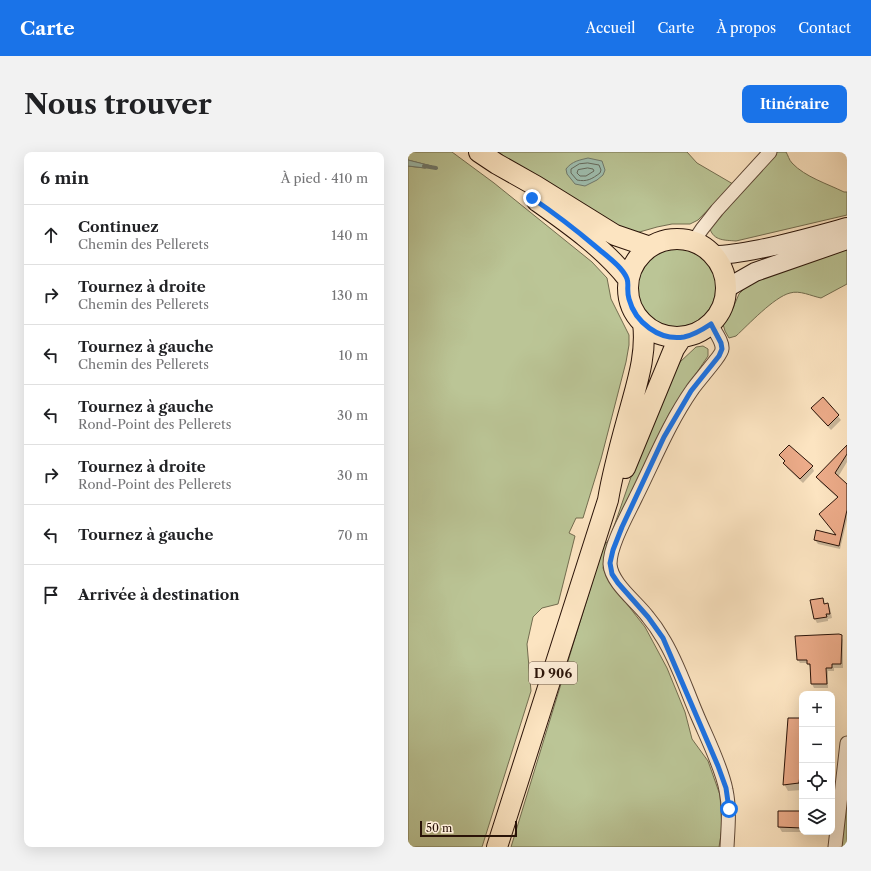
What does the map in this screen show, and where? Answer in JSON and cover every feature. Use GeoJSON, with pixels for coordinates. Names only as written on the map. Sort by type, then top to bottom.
{"type":"FeatureCollection","features":[{"type":"Feature","properties":{"kind":"main road"},"geometry":{"type":"LineString","coordinates":[[479,152],[615,235],[650,247]]}},
{"type":"Feature","properties":{"kind":"main road"},"geometry":{"type":"LineString","coordinates":[[497,164],[532,198],[565,221],[606,255],[620,268],[628,279]]}},
{"type":"Feature","properties":{"kind":"main road"},"geometry":{"type":"LineString","coordinates":[[714,255],[732,254],[791,243],[847,227]]}},
{"type":"Feature","properties":{"kind":"main road"},"geometry":{"type":"LineString","coordinates":[[674,238],[694,241],[714,255],[724,272],[727,288],[724,306],[711,324],[698,333],[682,337],[664,336],[649,329],[636,316],[628,298],[628,279],[635,262],[650,247],[674,238]]}},
{"type":"Feature","properties":{"kind":"main road"},"geometry":{"type":"LineString","coordinates":[[727,288],[755,272],[847,240]]}},
{"type":"Feature","properties":{"kind":"main road","name":"D 906"},"geometry":{"type":"LineString","coordinates":[[497,847],[608,500],[613,470],[640,372],[644,348],[643,323]]}},
{"type":"Feature","properties":{"kind":"main road","name":"D 906"},"geometry":{"type":"LineString","coordinates":[[608,500],[624,472],[674,349],[682,337]]}},
{"type":"Feature","properties":{"kind":"street"},"geometry":{"type":"LineString","coordinates":[[694,241],[717,210],[770,152]]}},
{"type":"Feature","properties":{"kind":"street"},"geometry":{"type":"LineString","coordinates":[[711,324],[721,343],[722,349],[719,356],[691,391],[664,437],[622,527],[613,550],[610,563],[612,574],[618,583],[648,617],[663,638],[677,667],[715,759],[726,788],[729,809],[727,847]]}},
{"type":"Feature","properties":{"kind":"street"},"geometry":{"type":"LineString","coordinates":[[835,847],[847,743]]}},
{"type":"Feature","properties":{"kind":"green space"},"geometry":{"type":"Polygon","coordinates":[[[408,152],[452,152],[494,183],[592,262],[607,278],[611,299],[629,335],[626,362],[601,459],[583,518],[576,518],[569,533],[575,536],[558,604],[542,608],[533,617],[527,644],[531,691],[482,847],[408,847],[408,166],[425,168],[431,166],[408,160],[408,152]]]}},
{"type":"Feature","properties":{"kind":"green space"},"geometry":{"type":"Polygon","coordinates":[[[497,152],[687,152],[697,163],[733,184],[698,220],[690,224],[672,224],[636,233],[628,232],[535,179],[497,152]]]}},
{"type":"Feature","properties":{"kind":"green space"},"geometry":{"type":"Polygon","coordinates":[[[777,152],[786,152],[792,163],[797,168],[810,176],[847,192],[847,215],[736,241],[724,240],[714,236],[710,229],[777,152]]]}},
{"type":"Feature","properties":{"kind":"green space"},"geometry":{"type":"Polygon","coordinates":[[[676,247],[691,250],[704,259],[713,272],[716,287],[713,302],[704,315],[691,324],[676,327],[661,324],[648,315],[639,302],[636,287],[639,272],[648,259],[661,250],[676,247]]]}},
{"type":"Feature","properties":{"kind":"green space"},"geometry":{"type":"Polygon","coordinates":[[[847,247],[847,284],[821,298],[798,292],[790,293],[776,300],[736,336],[729,338],[723,324],[733,308],[739,294],[747,286],[770,274],[847,247]]]}},
{"type":"Feature","properties":{"kind":"green space"},"geometry":{"type":"Polygon","coordinates":[[[703,346],[708,349],[708,356],[670,412],[610,538],[639,454],[665,391],[680,362],[696,347],[703,346]]]}},
{"type":"Feature","properties":{"kind":"green space"},"geometry":{"type":"Polygon","coordinates":[[[610,538],[603,568],[608,580],[645,627],[667,668],[685,712],[692,739],[708,761],[720,795],[722,828],[719,847],[511,847],[603,547],[610,538]]]}},
{"type":"Feature","properties":{"kind":"green space"},"geometry":{"type":"Polygon","coordinates":[[[847,794],[847,847],[841,847],[847,794]]]}},
{"type":"Feature","properties":{"kind":"water"},"geometry":{"type":"Polygon","coordinates":[[[588,158],[602,161],[605,170],[603,175],[585,186],[575,184],[567,174],[566,169],[568,166],[579,160],[588,158]]]}},
{"type":"Feature","properties":{"kind":"water"},"geometry":{"type":"Polygon","coordinates":[[[408,160],[432,166],[425,168],[408,166],[408,160]]]}},
{"type":"Feature","properties":{"kind":"building"},"geometry":{"type":"Polygon","coordinates":[[[823,397],[839,415],[828,426],[811,408],[823,397]]]}},
{"type":"Feature","properties":{"kind":"building"},"geometry":{"type":"Polygon","coordinates":[[[789,445],[813,466],[800,479],[783,463],[785,461],[779,455],[789,445]]]}},
{"type":"Feature","properties":{"kind":"building"},"geometry":{"type":"Polygon","coordinates":[[[847,445],[847,454],[835,473],[847,484],[847,510],[839,546],[814,540],[816,530],[836,535],[819,514],[838,497],[816,477],[847,445]]]}},
{"type":"Feature","properties":{"kind":"building"},"geometry":{"type":"Polygon","coordinates":[[[823,598],[824,604],[828,603],[830,614],[826,614],[827,617],[814,619],[810,600],[823,598]]]}},
{"type":"Feature","properties":{"kind":"building"},"geometry":{"type":"Polygon","coordinates":[[[842,635],[841,664],[832,664],[832,668],[826,668],[827,684],[811,684],[810,664],[807,664],[807,660],[797,660],[795,636],[842,635]]]}},
{"type":"Feature","properties":{"kind":"building"},"geometry":{"type":"Polygon","coordinates":[[[788,718],[799,718],[799,783],[783,785],[788,718]]]}},
{"type":"Feature","properties":{"kind":"building"},"geometry":{"type":"Polygon","coordinates":[[[778,811],[799,811],[799,828],[778,827],[778,811]]]}},
{"type":"Feature","properties":{"kind":"waterway"},"geometry":{"type":"LineString","coordinates":[[424,166],[436,168]]}},
{"type":"Feature","properties":{"kind":"route"},"geometry":{"type":"LineString","coordinates":[[532,198],[581,234],[620,268],[628,279],[628,298],[636,316],[649,329],[664,336],[682,337],[698,333],[711,324],[721,343],[722,349],[719,356],[696,383],[664,437],[622,527],[613,550],[610,563],[612,574],[648,617],[663,638],[674,660],[718,766],[726,788],[729,809]]}}]}
